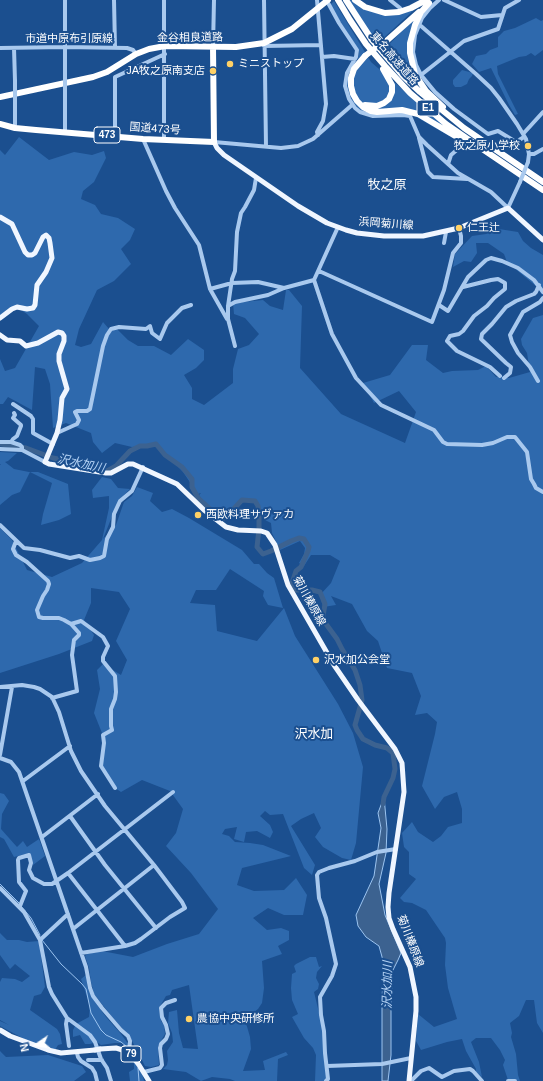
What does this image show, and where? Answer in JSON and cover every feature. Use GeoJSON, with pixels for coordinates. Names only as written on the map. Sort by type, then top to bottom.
{"type":"FeatureCollection","features":[{"type":"Feature","properties":{"kind":"highway","name":"金谷相良道路"},"geometry":{"type":"LineString","coordinates":[[0,97],[93,77],[106,72],[136,54],[149,49],[165,46],[236,47],[264,44],[292,30],[327,0]]}},
{"type":"Feature","properties":{"kind":"highway","name":"東名高速道路"},"geometry":{"type":"LineString","coordinates":[[338,0],[357,32],[395,78],[428,108],[472,142],[543,190]]}},
{"type":"Feature","properties":{"kind":"highway","name":"東名高速道路"},"geometry":{"type":"LineString","coordinates":[[346,0],[372,40],[403,76],[439,109],[464,128],[543,182]]}},
{"type":"Feature","properties":{"kind":"highway"},"geometry":{"type":"LineString","coordinates":[[355,0],[365,7],[385,13],[399,12],[429,1]]}},
{"type":"Feature","properties":{"kind":"highway"},"geometry":{"type":"LineString","coordinates":[[429,1],[415,24],[410,43],[415,74],[426,91],[434,99],[486,144]]}},
{"type":"Feature","properties":{"kind":"highway"},"geometry":{"type":"LineString","coordinates":[[429,1],[354,70],[351,78],[353,94],[363,107],[371,111],[378,112],[402,110],[418,114],[510,168]]}},
{"type":"Feature","properties":{"kind":"highway"},"geometry":{"type":"LineString","coordinates":[[213,47],[214,142]]}},
{"type":"Feature","properties":{"kind":"highway"},"geometry":{"type":"LineString","coordinates":[[366,58],[356,72],[354,77],[354,85],[359,100],[366,105],[377,106],[389,99],[392,92],[392,85],[375,55]]}},
{"type":"Feature","properties":{"kind":"highway","name":"国道473号"},"geometry":{"type":"LineString","coordinates":[[0,124],[15,128],[143,139],[214,142]]}},
{"type":"Feature","properties":{"kind":"main road","name":"浜岡菊川線"},"geometry":{"type":"LineString","coordinates":[[214,142],[217,148],[224,155],[311,214],[338,227],[357,233],[384,236],[423,236],[459,228],[508,208]]}},
{"type":"Feature","properties":{"kind":"main road"},"geometry":{"type":"LineString","coordinates":[[508,208],[543,240]]}},
{"type":"Feature","properties":{"kind":"main road"},"geometry":{"type":"LineString","coordinates":[[0,217],[12,224],[24,252],[28,255],[35,253],[43,237],[46,235],[49,238],[52,258],[46,272],[37,285],[36,301],[33,308],[27,309],[18,307],[0,318]]}},
{"type":"Feature","properties":{"kind":"main road"},"geometry":{"type":"LineString","coordinates":[[0,334],[7,340],[20,341],[26,346],[30,346],[58,332],[62,333],[64,340],[59,354],[59,361],[67,389],[62,398],[57,433],[45,462]]}},
{"type":"Feature","properties":{"kind":"main road","name":"菊川榛原線"},"geometry":{"type":"LineString","coordinates":[[45,462],[49,464],[106,473],[111,473],[128,464],[143,467],[178,484],[204,510],[226,527],[238,530],[261,531],[270,536],[275,545],[288,586],[338,672],[392,744],[402,763],[404,792],[388,908],[389,918],[393,929],[410,967],[416,997],[410,1081]]}},
{"type":"Feature","properties":{"kind":"main road","name":"79"},"geometry":{"type":"LineString","coordinates":[[0,1030],[10,1036],[48,1050],[61,1053],[77,1053],[116,1048],[129,1052],[149,1081]]}},
{"type":"Feature","properties":{"kind":"street"},"geometry":{"type":"LineString","coordinates":[[64,0],[66,47],[65,132]]}},
{"type":"Feature","properties":{"kind":"street"},"geometry":{"type":"LineString","coordinates":[[114,0],[115,47]]}},
{"type":"Feature","properties":{"kind":"street"},"geometry":{"type":"LineString","coordinates":[[164,0],[164,140]]}},
{"type":"Feature","properties":{"kind":"street"},"geometry":{"type":"LineString","coordinates":[[213,47],[214,0]]}},
{"type":"Feature","properties":{"kind":"street"},"geometry":{"type":"LineString","coordinates":[[264,0],[266,146]]}},
{"type":"Feature","properties":{"kind":"street"},"geometry":{"type":"LineString","coordinates":[[317,0],[326,104],[324,117],[317,132],[318,135]]}},
{"type":"Feature","properties":{"kind":"street"},"geometry":{"type":"LineString","coordinates":[[327,0],[339,23],[357,50],[355,59],[350,67],[346,79],[346,92],[352,105],[360,112],[373,116],[410,116],[419,137],[428,172],[432,177],[468,179]]}},
{"type":"Feature","properties":{"kind":"street"},"geometry":{"type":"LineString","coordinates":[[390,0],[400,8]]}},
{"type":"Feature","properties":{"kind":"street"},"geometry":{"type":"LineString","coordinates":[[439,0],[422,18],[415,36],[413,52],[416,66],[421,75],[435,92],[454,109],[488,134],[498,131],[516,142],[524,136],[543,112]]}},
{"type":"Feature","properties":{"kind":"street"},"geometry":{"type":"LineString","coordinates":[[444,0],[481,17],[502,15]]}},
{"type":"Feature","properties":{"kind":"street"},"geometry":{"type":"LineString","coordinates":[[421,75],[450,51],[468,39],[498,29],[505,8],[519,0]]}},
{"type":"Feature","properties":{"kind":"street"},"geometry":{"type":"LineString","coordinates":[[419,137],[458,173],[491,192],[508,208],[528,162],[528,146],[524,136],[507,109],[491,88],[421,26]]}},
{"type":"Feature","properties":{"kind":"street"},"geometry":{"type":"LineString","coordinates":[[264,44],[321,45]]}},
{"type":"Feature","properties":{"kind":"street","name":"市道中原布引原線"},"geometry":{"type":"LineString","coordinates":[[0,48],[115,47],[130,49],[136,54]]}},
{"type":"Feature","properties":{"kind":"street"},"geometry":{"type":"LineString","coordinates":[[14,48],[15,128]]}},
{"type":"Feature","properties":{"kind":"street"},"geometry":{"type":"LineString","coordinates":[[115,136],[115,77],[165,54]]}},
{"type":"Feature","properties":{"kind":"street"},"geometry":{"type":"LineString","coordinates":[[322,57],[334,56],[355,59]]}},
{"type":"Feature","properties":{"kind":"street"},"geometry":{"type":"LineString","coordinates":[[214,142],[290,148],[298,146],[306,143],[318,135],[352,105]]}},
{"type":"Feature","properties":{"kind":"street"},"geometry":{"type":"LineString","coordinates":[[143,139],[172,202],[199,245],[210,289],[228,319]]}},
{"type":"Feature","properties":{"kind":"street"},"geometry":{"type":"LineString","coordinates":[[448,164],[451,155],[459,148]]}},
{"type":"Feature","properties":{"kind":"street"},"geometry":{"type":"LineString","coordinates":[[529,154],[534,154],[543,149]]}},
{"type":"Feature","properties":{"kind":"street"},"geometry":{"type":"LineString","coordinates":[[235,346],[228,319],[228,306],[235,271],[237,232],[241,213],[246,208],[254,190],[256,178]]}},
{"type":"Feature","properties":{"kind":"street"},"geometry":{"type":"LineString","coordinates":[[228,306],[234,302],[268,295],[284,288],[314,280],[338,227]]}},
{"type":"Feature","properties":{"kind":"street"},"geometry":{"type":"LineString","coordinates":[[319,271],[432,322],[444,290],[453,253],[461,240],[459,228]]}},
{"type":"Feature","properties":{"kind":"street"},"geometry":{"type":"LineString","coordinates":[[444,243],[446,232]]}},
{"type":"Feature","properties":{"kind":"street"},"geometry":{"type":"LineString","coordinates":[[439,305],[448,311],[473,271],[486,260],[491,258],[512,265],[539,285],[543,292]]}},
{"type":"Feature","properties":{"kind":"street"},"geometry":{"type":"LineString","coordinates":[[463,287],[498,279],[505,283],[505,289],[474,316],[463,331],[459,334],[450,336],[447,341],[457,351],[490,367],[502,377],[508,376],[511,367],[481,339],[482,334],[506,307],[516,301],[534,294],[539,285]]}},
{"type":"Feature","properties":{"kind":"street"},"geometry":{"type":"LineString","coordinates":[[314,280],[332,334],[339,348],[356,378],[381,405],[434,430],[442,442],[447,444],[482,445],[493,443],[507,437],[515,437],[527,452],[532,479],[536,488],[543,492]]}},
{"type":"Feature","properties":{"kind":"street"},"geometry":{"type":"LineString","coordinates":[[210,289],[232,283],[263,282],[284,288]]}},
{"type":"Feature","properties":{"kind":"street"},"geometry":{"type":"LineString","coordinates":[[538,381],[530,367],[518,353],[510,335],[523,312],[540,302],[543,298]]}},
{"type":"Feature","properties":{"kind":"street"},"geometry":{"type":"LineString","coordinates":[[57,433],[77,424],[79,420],[77,411],[86,411],[90,409],[103,346],[111,329],[119,327],[146,329],[150,326],[152,333],[160,339],[167,323],[180,309],[192,305]]}},
{"type":"Feature","properties":{"kind":"street"},"geometry":{"type":"LineString","coordinates":[[13,404],[31,416],[33,419],[33,433],[53,444]]}},
{"type":"Feature","properties":{"kind":"street"},"geometry":{"type":"LineString","coordinates":[[11,442],[12,439],[17,436],[21,426],[21,424],[13,418],[15,415],[14,413]]}},
{"type":"Feature","properties":{"kind":"street"},"geometry":{"type":"LineString","coordinates":[[0,442],[11,442],[21,446],[22,450]]}},
{"type":"Feature","properties":{"kind":"street"},"geometry":{"type":"LineString","coordinates":[[0,449],[22,450],[45,462]]}},
{"type":"Feature","properties":{"kind":"street"},"geometry":{"type":"LineString","coordinates":[[0,525],[24,548],[40,550],[70,558],[79,556],[90,560],[100,558],[104,556],[105,545],[113,527],[114,514],[120,502],[132,491],[143,467]]}},
{"type":"Feature","properties":{"kind":"street"},"geometry":{"type":"LineString","coordinates":[[16,541],[13,549],[16,555],[28,562],[48,581],[49,584],[37,610],[39,616],[43,618],[59,618],[71,624],[79,633],[74,640],[72,655],[77,691],[52,698]]}},
{"type":"Feature","properties":{"kind":"street"},"geometry":{"type":"LineString","coordinates":[[71,624],[81,621],[103,637],[108,646],[108,649],[103,657],[103,661],[115,676],[116,692],[111,709],[112,730],[103,735],[104,743],[101,766],[115,788]]}},
{"type":"Feature","properties":{"kind":"street"},"geometry":{"type":"LineString","coordinates":[[0,687],[22,685],[34,687],[40,689],[52,698],[59,712],[70,746],[81,771],[105,806],[154,865],[185,908],[172,915],[141,939],[125,946],[81,953]]}},
{"type":"Feature","properties":{"kind":"street"},"geometry":{"type":"LineString","coordinates":[[12,687],[0,757],[11,762],[23,781],[81,953],[93,996],[121,1030],[128,1036],[130,1041],[129,1052]]}},
{"type":"Feature","properties":{"kind":"street"},"geometry":{"type":"LineString","coordinates":[[23,781],[70,746]]}},
{"type":"Feature","properties":{"kind":"street"},"geometry":{"type":"LineString","coordinates":[[20,905],[26,891],[19,882],[19,858],[29,855],[31,863],[29,870],[33,878],[44,884],[52,884],[173,792]]}},
{"type":"Feature","properties":{"kind":"street"},"geometry":{"type":"LineString","coordinates":[[42,837],[98,794]]}},
{"type":"Feature","properties":{"kind":"street"},"geometry":{"type":"LineString","coordinates":[[70,816],[96,852],[156,928]]}},
{"type":"Feature","properties":{"kind":"street"},"geometry":{"type":"LineString","coordinates":[[326,1081],[328,1079],[320,997],[332,976],[336,964],[326,918],[319,898],[317,875],[323,870],[355,861],[377,852],[395,850]]}},
{"type":"Feature","properties":{"kind":"street"},"geometry":{"type":"LineString","coordinates":[[73,929],[154,865]]}},
{"type":"Feature","properties":{"kind":"street"},"geometry":{"type":"LineString","coordinates":[[68,873],[125,946]]}},
{"type":"Feature","properties":{"kind":"street"},"geometry":{"type":"LineString","coordinates":[[0,888],[20,905],[41,939],[49,987],[52,994],[67,1018],[92,1038],[107,1068],[111,1081]]}},
{"type":"Feature","properties":{"kind":"street"},"geometry":{"type":"LineString","coordinates":[[41,939],[68,914]]}},
{"type":"Feature","properties":{"kind":"street"},"geometry":{"type":"LineString","coordinates":[[144,1072],[160,1068],[162,1065],[160,1048],[161,1044],[166,1040],[168,1034],[162,1017],[161,1008],[166,1003],[175,1000]]}},
{"type":"Feature","properties":{"kind":"street"},"geometry":{"type":"LineString","coordinates":[[67,1018],[66,1024],[69,1046]]}},
{"type":"Feature","properties":{"kind":"street"},"geometry":{"type":"LineString","coordinates":[[77,1053],[81,1061],[92,1068],[97,1081]]}},
{"type":"Feature","properties":{"kind":"street"},"geometry":{"type":"LineString","coordinates":[[327,1066],[382,1064],[411,1058]]}},
{"type":"Feature","properties":{"kind":"street"},"geometry":{"type":"LineString","coordinates":[[88,1060],[102,1060]]}},
{"type":"Feature","properties":{"kind":"street"},"geometry":{"type":"LineString","coordinates":[[410,1081],[420,1071],[429,1068],[442,1077],[454,1071],[470,1069],[482,1081]]}},
{"type":"Feature","properties":{"kind":"street"},"geometry":{"type":"LineString","coordinates":[[508,1081],[514,1081]]}},
{"type":"Feature","properties":{"kind":"shaded area"},"geometry":{"type":"Polygon","coordinates":[[[347,0],[356,0],[383,15],[415,9],[377,44],[347,0]]]}},
{"type":"Feature","properties":{"kind":"shaded area"},"geometry":{"type":"Polygon","coordinates":[[[334,1],[371,62],[447,128],[449,136],[413,115],[364,113],[353,104],[346,91],[347,76],[351,67],[358,59],[359,51],[330,5],[334,1]]]}},
{"type":"Feature","properties":{"kind":"shaded area"},"geometry":{"type":"Polygon","coordinates":[[[414,18],[416,20],[407,52],[409,64],[419,85],[403,70],[402,71],[383,51],[414,18]]]}},
{"type":"Feature","properties":{"kind":"shaded area"},"geometry":{"type":"Polygon","coordinates":[[[536,18],[541,21],[543,20],[543,50],[535,56],[531,53],[497,66],[498,74],[518,114],[515,115],[491,68],[479,72],[472,64],[476,56],[486,54],[490,50],[498,47],[498,37],[504,31],[515,28],[536,18]]]}},
{"type":"Feature","properties":{"kind":"shaded area"},"geometry":{"type":"Polygon","coordinates":[[[462,70],[473,73],[472,76],[467,84],[461,87],[455,87],[453,80],[462,70]]]}},
{"type":"Feature","properties":{"kind":"shaded area"},"geometry":{"type":"Polygon","coordinates":[[[19,137],[49,160],[74,152],[92,155],[104,151],[106,158],[94,182],[83,191],[81,199],[95,205],[101,214],[118,218],[135,229],[130,240],[121,249],[131,264],[114,281],[97,290],[79,329],[75,345],[81,347],[91,344],[103,322],[109,329],[116,328],[128,340],[138,346],[154,346],[171,355],[188,339],[204,350],[204,360],[196,368],[184,375],[192,388],[192,399],[204,405],[233,383],[233,369],[238,349],[249,345],[259,334],[245,318],[234,314],[233,303],[263,300],[270,306],[283,310],[286,290],[289,290],[302,306],[300,368],[341,414],[405,443],[416,412],[399,391],[374,403],[363,383],[390,375],[412,345],[428,345],[426,360],[443,373],[452,371],[478,370],[486,366],[496,377],[509,378],[530,372],[527,353],[522,345],[521,339],[533,318],[543,315],[543,1033],[537,1023],[534,1000],[526,1000],[519,1016],[510,1023],[512,1033],[511,1037],[516,1054],[520,1081],[508,1080],[503,1065],[505,1060],[491,1038],[476,1038],[471,1042],[479,1062],[482,1077],[476,1072],[462,1039],[421,1050],[416,1041],[418,1014],[434,1027],[457,1019],[448,988],[445,965],[445,938],[426,910],[412,903],[404,902],[400,898],[416,879],[409,874],[409,852],[404,847],[402,833],[412,822],[418,832],[433,842],[441,836],[448,827],[462,823],[462,809],[457,792],[444,797],[435,809],[422,786],[437,722],[427,713],[415,715],[421,696],[412,673],[387,668],[378,641],[367,631],[352,604],[331,596],[336,605],[323,607],[320,595],[331,583],[340,561],[330,555],[311,555],[304,566],[299,563],[304,554],[305,548],[300,541],[280,550],[272,533],[271,523],[265,520],[257,503],[245,501],[227,515],[221,516],[206,506],[199,495],[201,493],[198,494],[183,472],[156,444],[132,447],[115,443],[102,453],[93,442],[91,433],[66,423],[53,428],[50,384],[45,369],[35,367],[32,410],[8,397],[3,404],[0,404],[0,359],[5,371],[15,368],[39,326],[27,314],[15,306],[0,318],[0,150],[5,155],[19,137]]]}},
{"type":"Feature","properties":{"kind":"shaded area"},"geometry":{"type":"Polygon","coordinates":[[[499,229],[518,232],[523,241],[543,255],[543,296],[537,287],[507,262],[504,254],[488,243],[476,243],[477,253],[471,262],[464,261],[453,267],[455,254],[472,236],[486,234],[499,229]]]}},
{"type":"Feature","properties":{"kind":"shaded area"},"geometry":{"type":"Polygon","coordinates":[[[0,452],[17,453],[5,462],[14,469],[30,472],[20,492],[12,495],[0,505],[1,464],[0,452]]]}},
{"type":"Feature","properties":{"kind":"shaded area"},"geometry":{"type":"Polygon","coordinates":[[[30,472],[38,472],[68,484],[71,514],[59,520],[41,525],[52,483],[30,472]]]}},
{"type":"Feature","properties":{"kind":"shaded area"},"geometry":{"type":"Polygon","coordinates":[[[102,477],[111,479],[118,488],[130,489],[122,497],[115,509],[103,539],[116,525],[124,502],[132,496],[137,487],[153,493],[150,501],[162,512],[172,509],[189,518],[242,550],[254,564],[259,564],[274,578],[283,608],[268,605],[263,596],[264,591],[230,569],[216,590],[196,590],[190,603],[215,605],[217,631],[257,641],[284,608],[295,636],[338,704],[353,733],[363,767],[356,843],[351,860],[342,858],[323,847],[315,837],[321,828],[314,813],[291,826],[315,865],[312,875],[304,868],[283,814],[270,815],[265,811],[260,816],[270,825],[273,832],[270,838],[257,831],[246,832],[244,842],[234,839],[237,827],[225,829],[222,834],[229,836],[235,842],[263,845],[291,856],[242,868],[237,885],[254,891],[284,890],[296,878],[307,895],[303,915],[284,915],[268,908],[253,918],[267,930],[281,928],[289,931],[289,940],[278,946],[282,954],[262,961],[264,988],[262,1003],[258,1009],[251,1012],[246,1023],[250,1037],[251,1049],[243,1071],[265,1070],[263,1061],[286,1052],[288,1055],[278,1059],[277,1081],[235,1081],[212,1077],[201,1081],[186,1072],[163,1069],[167,1065],[167,1051],[173,1042],[172,1033],[168,1023],[169,1012],[177,1010],[179,1033],[183,1048],[198,1049],[189,985],[172,990],[170,995],[166,996],[159,1008],[165,1034],[158,1046],[159,1065],[151,1067],[145,1066],[130,1037],[94,994],[85,956],[87,954],[102,951],[133,957],[199,934],[218,909],[191,873],[166,846],[176,833],[183,809],[170,791],[142,780],[121,792],[115,788],[101,766],[104,738],[94,713],[100,689],[97,670],[103,664],[121,675],[127,660],[116,641],[130,609],[119,592],[91,588],[91,603],[84,620],[94,635],[92,641],[59,654],[0,673],[0,528],[12,540],[27,570],[52,577],[82,563],[102,540],[109,508],[109,496],[93,498],[92,490],[102,477]]]}},
{"type":"Feature","properties":{"kind":"shaded area"},"geometry":{"type":"Polygon","coordinates":[[[0,793],[4,794],[9,801],[2,814],[1,829],[17,847],[23,841],[27,847],[39,839],[45,856],[33,865],[29,853],[14,857],[4,839],[0,837],[0,793]]]}},
{"type":"Feature","properties":{"kind":"shaded area"},"geometry":{"type":"Polygon","coordinates":[[[0,933],[7,940],[27,942],[39,941],[45,987],[41,994],[34,996],[30,1010],[57,1029],[60,1034],[62,1044],[58,1045],[55,1050],[28,1041],[0,1026],[0,1021],[9,1025],[0,1020],[0,982],[2,978],[15,979],[22,982],[30,976],[15,964],[10,969],[0,955],[0,933]]]}},
{"type":"Feature","properties":{"kind":"shaded area"},"geometry":{"type":"Polygon","coordinates":[[[310,957],[316,957],[319,967],[322,966],[317,972],[316,978],[319,984],[318,989],[314,992],[322,1025],[327,1077],[325,1081],[315,1081],[316,1055],[313,1048],[304,1038],[292,1017],[298,1014],[292,1000],[291,988],[292,974],[296,972],[294,966],[310,957]]]}},
{"type":"Feature","properties":{"kind":"shaded area"},"geometry":{"type":"Polygon","coordinates":[[[86,975],[88,989],[95,1002],[132,1049],[144,1081],[130,1081],[129,1072],[134,1069],[134,1064],[130,1053],[123,1043],[101,1045],[97,1042],[85,1044],[80,1035],[73,1037],[73,1030],[76,1024],[89,1017],[90,1006],[81,979],[86,975]]]}},
{"type":"Feature","properties":{"kind":"shaded area"},"geometry":{"type":"Polygon","coordinates":[[[0,1051],[6,1057],[48,1055],[82,1066],[86,1072],[74,1081],[0,1081],[0,1051]]]}},
{"type":"Feature","properties":{"kind":"water"},"geometry":{"type":"Polygon","coordinates":[[[384,797],[387,829],[386,853],[379,884],[385,915],[401,953],[393,970],[391,997],[391,1055],[388,1081],[382,1081],[382,998],[384,964],[379,946],[366,937],[358,926],[356,915],[374,876],[381,828],[378,813],[384,797]]]}},
{"type":"Feature","properties":{"kind":"waterway","name":"沢水加川"},"geometry":{"type":"LineString","coordinates":[[1,444],[26,448],[53,458],[97,467],[107,471],[116,466],[130,451],[140,446],[156,444],[165,455],[182,467],[192,479],[192,487],[198,498],[219,517],[224,518],[242,500],[255,501],[259,512],[257,547],[263,554],[299,538],[304,539],[309,547],[301,567],[296,571],[292,583],[294,590],[312,590],[320,592],[325,604],[323,616],[326,624],[337,639],[355,670],[360,685],[362,700],[355,725],[357,730],[363,739],[375,745],[387,748],[393,753],[395,769],[393,778],[384,797],[383,804]]}},
{"type":"Feature","properties":{"kind":"waterway"},"geometry":{"type":"LineString","coordinates":[[0,884],[19,903]]}},
{"type":"Feature","properties":{"kind":"waterway"},"geometry":{"type":"LineString","coordinates":[[21,906],[31,918],[40,935]]}},
{"type":"Feature","properties":{"kind":"waterway"},"geometry":{"type":"LineString","coordinates":[[42,940],[61,964],[86,989],[91,1013],[101,1030],[106,1035],[121,1042],[127,1047]]}},
{"type":"Feature","properties":{"kind":"waterway"},"geometry":{"type":"LineString","coordinates":[[138,1068],[139,1081]]}},
{"type":"Feature","properties":{"kind":"place","name":"ミニストップ"},"geometry":{"type":"Point","coordinates":[230,64]}},
{"type":"Feature","properties":{"kind":"place","name":"JA牧之原南支店"},"geometry":{"type":"Point","coordinates":[213,71]}},
{"type":"Feature","properties":{"kind":"place","name":"牧之原小学校"},"geometry":{"type":"Point","coordinates":[528,146]}},
{"type":"Feature","properties":{"kind":"place","name":"仁王辻"},"geometry":{"type":"Point","coordinates":[459,228]}},
{"type":"Feature","properties":{"kind":"place","name":"西欧料理サヴァカ"},"geometry":{"type":"Point","coordinates":[198,515]}},
{"type":"Feature","properties":{"kind":"place","name":"沢水加公会堂"},"geometry":{"type":"Point","coordinates":[316,660]}},
{"type":"Feature","properties":{"kind":"place","name":"農協中央研修所"},"geometry":{"type":"Point","coordinates":[189,1019]}},
{"type":"Feature","properties":{"kind":"district","name":"牧之原"},"geometry":{"type":"Point","coordinates":[387,185]}},
{"type":"Feature","properties":{"kind":"district","name":"沢水加"},"geometry":{"type":"Point","coordinates":[314,734]}}]}
